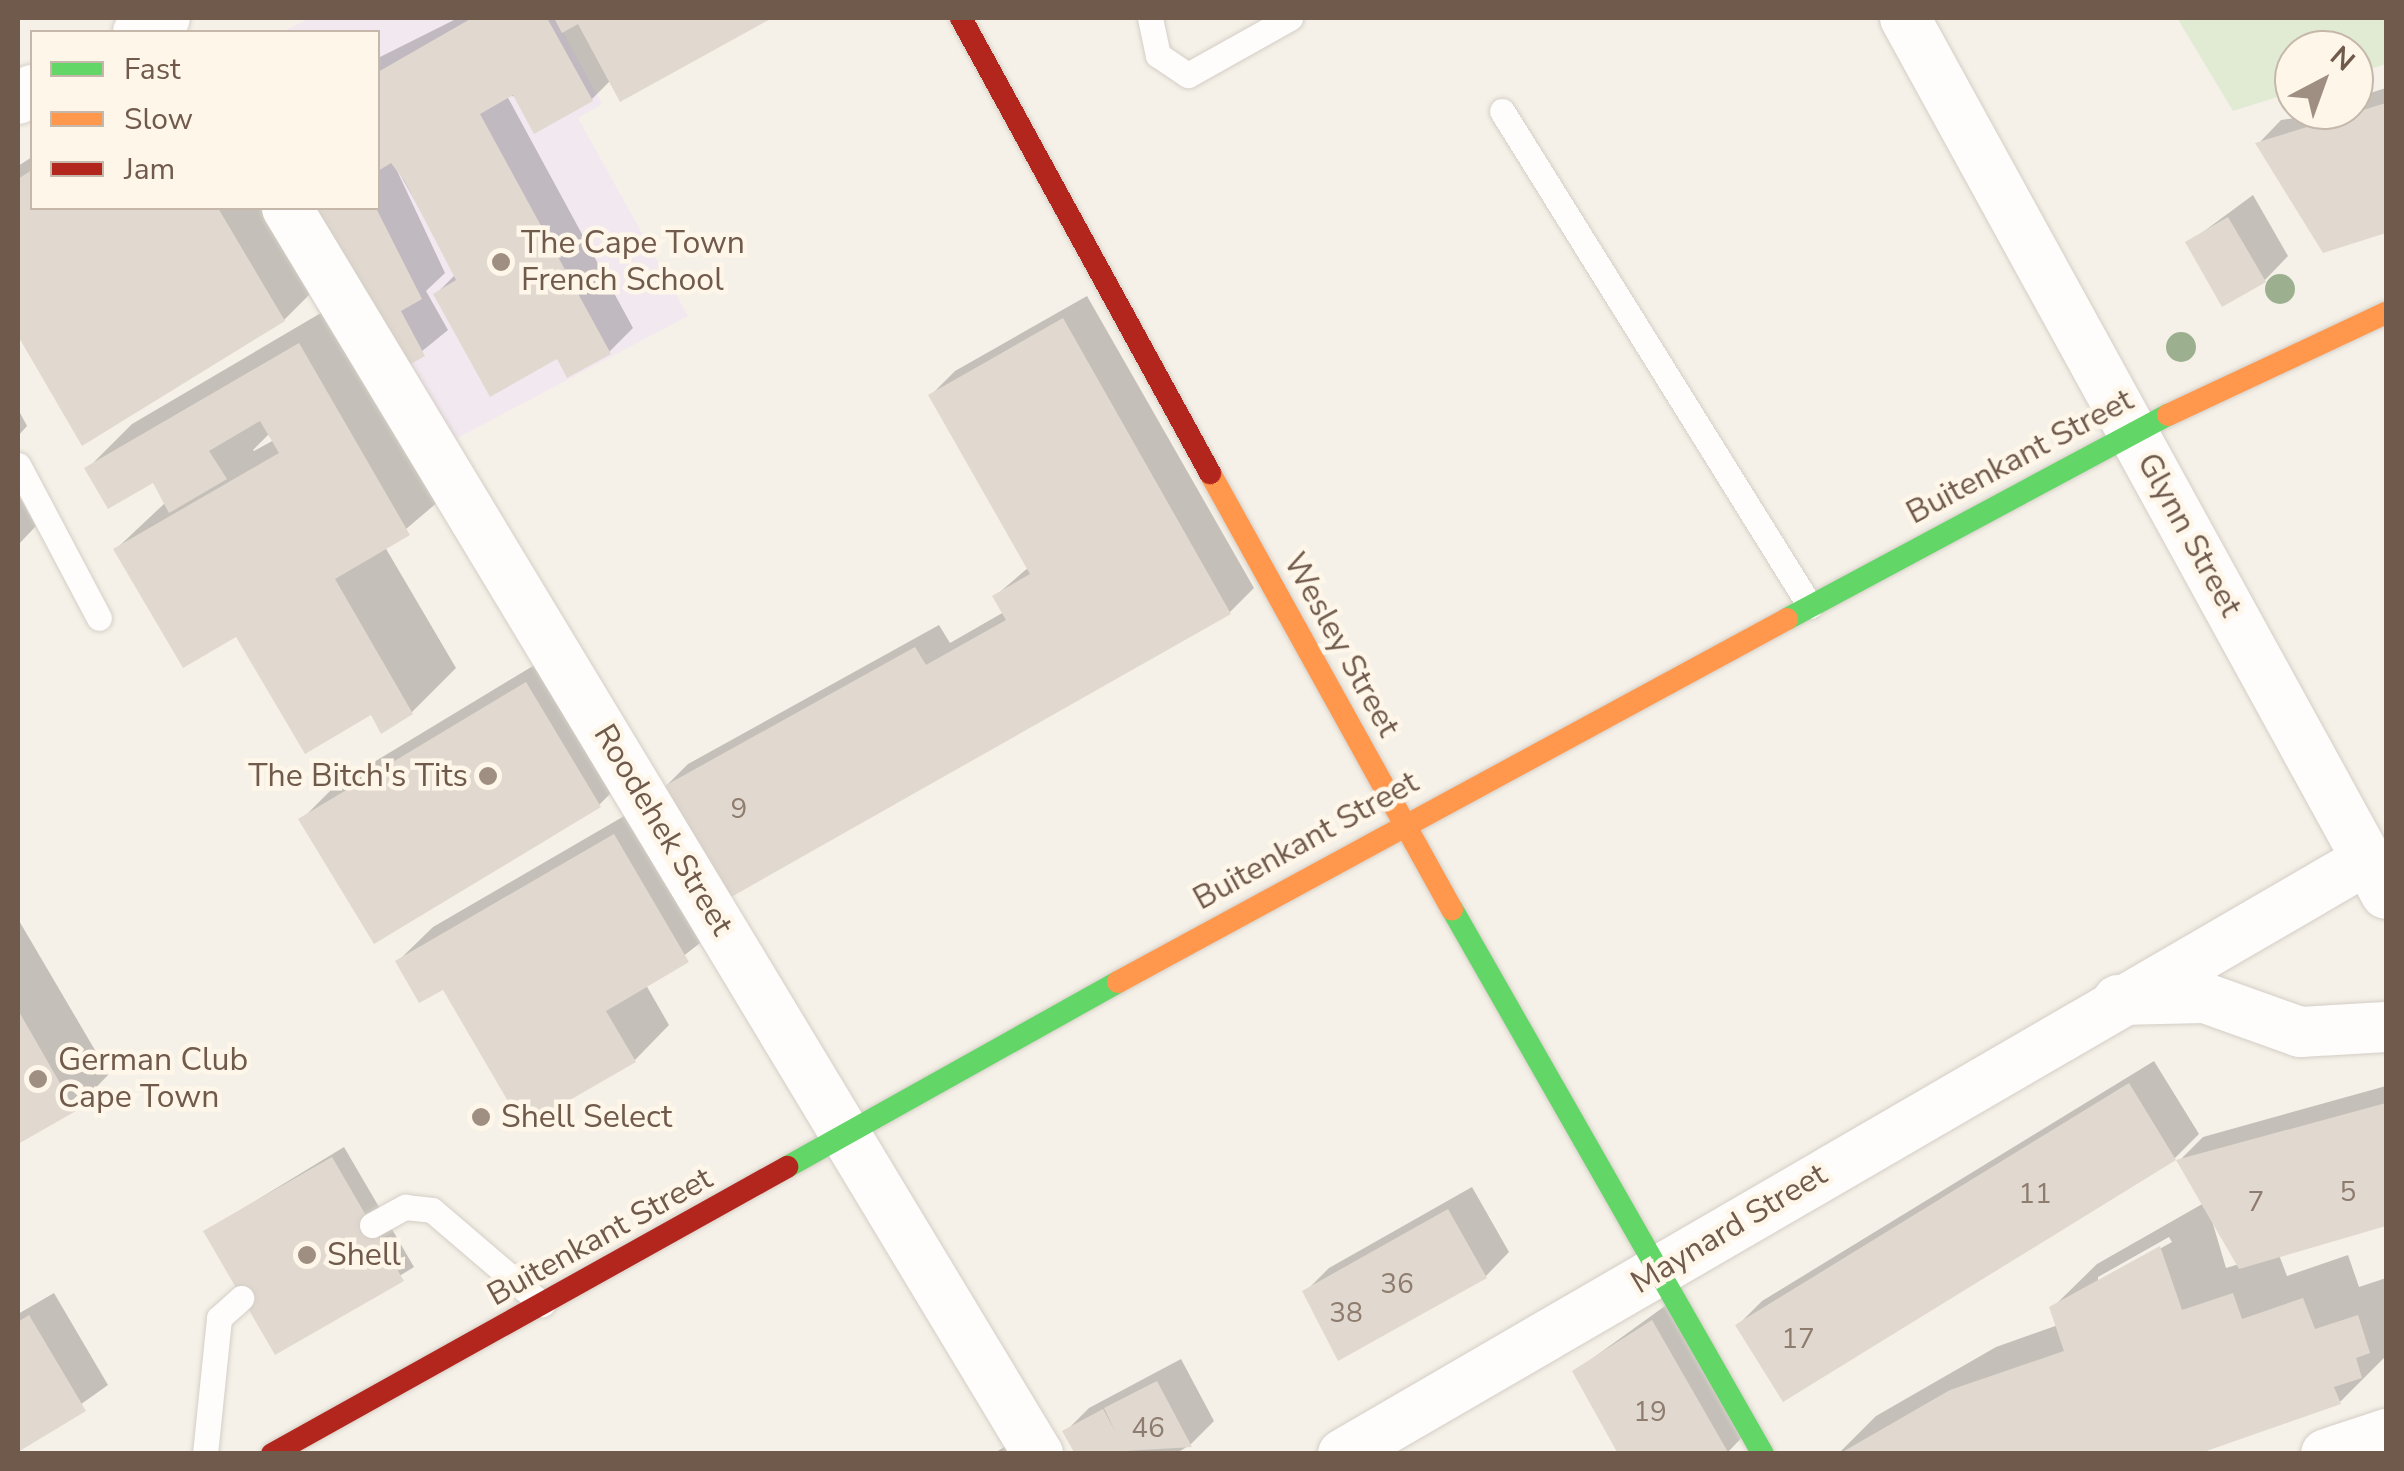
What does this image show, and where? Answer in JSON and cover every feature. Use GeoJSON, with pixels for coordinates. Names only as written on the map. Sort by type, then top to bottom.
{"type":"FeatureCollection","features":[{"type":"Feature","properties":{"kind":"street"},"geometry":{"type":"LineString","coordinates":[[142,30],[168,18]]}},
{"type":"Feature","properties":{"kind":"street","name":"Wesley Street"},"geometry":{"type":"LineString","coordinates":[[960,18],[1402,824],[1663,1269],[1763,1454]]}},
{"type":"Feature","properties":{"kind":"street","name":"Glynn Street"},"geometry":{"type":"LineString","coordinates":[[1904,18],[2377,876]]}},
{"type":"Feature","properties":{"kind":"street","name":"Roodehek Street"},"geometry":{"type":"LineString","coordinates":[[287,210],[1038,1454]]}},
{"type":"Feature","properties":{"kind":"street","name":"Buitenkant Street"},"geometry":{"type":"LineString","coordinates":[[272,1454],[849,1137],[1402,824],[2268,362],[2386,313]]}},
{"type":"Feature","properties":{"kind":"street","name":"Maynard Street"},"geometry":{"type":"LineString","coordinates":[[1343,1454],[1663,1269],[2112,1000],[2377,876]]}},
{"type":"Feature","properties":{"kind":"street","name":"Maynard Street"},"geometry":{"type":"LineString","coordinates":[[2112,1000],[2205,998],[2300,1032],[2386,1027]]}},
{"type":"Feature","properties":{"kind":"street"},"geometry":{"type":"LineString","coordinates":[[2326,1454],[2386,1434]]}},
{"type":"Feature","properties":{"kind":"lane"},"geometry":{"type":"LineString","coordinates":[[1150,18],[1158,55],[1188,75],[1290,18]]}},
{"type":"Feature","properties":{"kind":"lane"},"geometry":{"type":"LineString","coordinates":[[1502,111],[1810,606]]}},
{"type":"Feature","properties":{"kind":"lane"},"geometry":{"type":"LineString","coordinates":[[18,465],[99,618]]}},
{"type":"Feature","properties":{"kind":"lane"},"geometry":{"type":"LineString","coordinates":[[372,1225],[405,1207],[432,1210],[542,1305]]}},
{"type":"Feature","properties":{"kind":"lane"},"geometry":{"type":"LineString","coordinates":[[205,1454],[219,1318],[242,1298]]}},
{"type":"Feature","properties":{"kind":"shaded area","name":"The Cape Town French School"},"geometry":{"type":"Polygon","coordinates":[[[310,18],[556,18],[602,104],[578,118],[688,316],[450,442],[313,210],[380,210],[380,30],[286,30],[310,18]]]}},
{"type":"Feature","properties":{"kind":"green space"},"geometry":{"type":"Polygon","coordinates":[[[2177,18],[2386,18],[2386,64],[2374,68],[2374,30],[2274,30],[2274,98],[2233,111],[2177,18]]]}},
{"type":"Feature","properties":{"kind":"building"},"geometry":{"type":"Polygon","coordinates":[[[472,18],[547,18],[593,101],[534,134],[513,95],[480,114],[611,354],[567,378],[557,359],[490,397],[433,294],[456,280],[404,180],[391,163],[380,170],[380,71],[472,18]]]}},
{"type":"Feature","properties":{"kind":"building"},"geometry":{"type":"Polygon","coordinates":[[[554,18],[772,18],[620,102],[578,24],[562,33],[554,18]]]}},
{"type":"Feature","properties":{"kind":"building"},"geometry":{"type":"Polygon","coordinates":[[[2386,103],[2386,233],[2323,253],[2255,143],[2298,130],[2374,130],[2374,107],[2386,103]]]}},
{"type":"Feature","properties":{"kind":"building"},"geometry":{"type":"Polygon","coordinates":[[[30,171],[30,210],[219,210],[285,321],[82,446],[18,336],[18,179],[30,171]]]}},
{"type":"Feature","properties":{"kind":"building"},"geometry":{"type":"Polygon","coordinates":[[[317,210],[377,210],[422,299],[401,311],[425,356],[409,365],[317,210]]]}},
{"type":"Feature","properties":{"kind":"building"},"geometry":{"type":"Polygon","coordinates":[[[2228,217],[2266,282],[2222,307],[2185,242],[2228,217]]]}},
{"type":"Feature","properties":{"kind":"building"},"geometry":{"type":"Polygon","coordinates":[[[1063,318],[1231,614],[726,900],[661,788],[915,647],[926,665],[1006,620],[992,596],[1030,574],[928,395],[1063,318]]]}},
{"type":"Feature","properties":{"kind":"building"},"geometry":{"type":"Polygon","coordinates":[[[299,343],[410,535],[335,579],[413,714],[381,734],[371,715],[305,754],[236,637],[183,668],[113,549],[279,453],[260,421],[209,451],[227,479],[169,513],[153,483],[108,509],[84,468],[299,343]]]}},
{"type":"Feature","properties":{"kind":"building"},"geometry":{"type":"Polygon","coordinates":[[[526,682],[601,807],[374,944],[298,819],[526,682]]]}},
{"type":"Feature","properties":{"kind":"building"},"geometry":{"type":"Polygon","coordinates":[[[614,834],[689,962],[606,1011],[636,1062],[523,1127],[443,990],[419,1003],[395,961],[614,834]]]}},
{"type":"Feature","properties":{"kind":"building","name":"German Club Cape Town"},"geometry":{"type":"Polygon","coordinates":[[[18,1010],[76,1111],[18,1144],[18,1010]]]}},
{"type":"Feature","properties":{"kind":"building"},"geometry":{"type":"Polygon","coordinates":[[[2129,1083],[2176,1160],[1783,1402],[1735,1325],[2129,1083]]]}},
{"type":"Feature","properties":{"kind":"building"},"geometry":{"type":"Polygon","coordinates":[[[2386,1103],[2386,1226],[2239,1269],[2176,1160],[2386,1103]]]}},
{"type":"Feature","properties":{"kind":"building"},"geometry":{"type":"Polygon","coordinates":[[[332,1157],[404,1281],[275,1355],[203,1231],[332,1157]]]}},
{"type":"Feature","properties":{"kind":"building"},"geometry":{"type":"Polygon","coordinates":[[[1448,1209],[1487,1278],[1338,1361],[1302,1291],[1448,1209]]]}},
{"type":"Feature","properties":{"kind":"building"},"geometry":{"type":"Polygon","coordinates":[[[2160,1246],[2182,1310],[2233,1293],[2242,1319],[2303,1298],[2315,1329],[2358,1315],[2370,1353],[2356,1358],[2362,1378],[2334,1387],[2341,1404],[2198,1454],[1839,1454],[1950,1390],[2064,1351],[2049,1307],[2160,1246]]]}},
{"type":"Feature","properties":{"kind":"building"},"geometry":{"type":"Polygon","coordinates":[[[29,1315],[86,1411],[18,1452],[18,1322],[29,1315]]]}},
{"type":"Feature","properties":{"kind":"building"},"geometry":{"type":"Polygon","coordinates":[[[1652,1320],[1729,1454],[1618,1454],[1572,1371],[1652,1320]]]}},
{"type":"Feature","properties":{"kind":"building"},"geometry":{"type":"Polygon","coordinates":[[[1157,1381],[1192,1447],[1075,1454],[1062,1431],[1103,1409],[1116,1433],[1104,1408],[1157,1381]]]}},
{"type":"Feature","properties":{"kind":"traffic: fast"},"geometry":{"type":"LineString","coordinates":[[1787,619],[2168,415]]}},
{"type":"Feature","properties":{"kind":"traffic: fast"},"geometry":{"type":"LineString","coordinates":[[1452,909],[1763,1454]]}},
{"type":"Feature","properties":{"kind":"traffic: fast"},"geometry":{"type":"LineString","coordinates":[[787,1167],[1118,982]]}},
{"type":"Feature","properties":{"kind":"traffic: slow"},"geometry":{"type":"LineString","coordinates":[[2168,415],[2386,313]]}},
{"type":"Feature","properties":{"kind":"traffic: slow"},"geometry":{"type":"LineString","coordinates":[[1210,473],[1452,909]]}},
{"type":"Feature","properties":{"kind":"traffic: slow"},"geometry":{"type":"LineString","coordinates":[[1118,982],[1787,619]]}},
{"type":"Feature","properties":{"kind":"traffic: jam"},"geometry":{"type":"LineString","coordinates":[[961,18],[1210,473]]}},
{"type":"Feature","properties":{"kind":"traffic: jam"},"geometry":{"type":"LineString","coordinates":[[272,1454],[787,1167]]}},
{"type":"Feature","properties":{"kind":"place","name":"The Cape Town French School"},"geometry":{"type":"Point","coordinates":[501,262]}},
{"type":"Feature","properties":{"kind":"place","name":"The Bitch's Tits"},"geometry":{"type":"Point","coordinates":[488,776]}},
{"type":"Feature","properties":{"kind":"place","name":"German Club Cape Town"},"geometry":{"type":"Point","coordinates":[38,1079]}},
{"type":"Feature","properties":{"kind":"place","name":"Shell Select"},"geometry":{"type":"Point","coordinates":[481,1117]}},
{"type":"Feature","properties":{"kind":"place","name":"Shell"},"geometry":{"type":"Point","coordinates":[307,1255]}}]}
